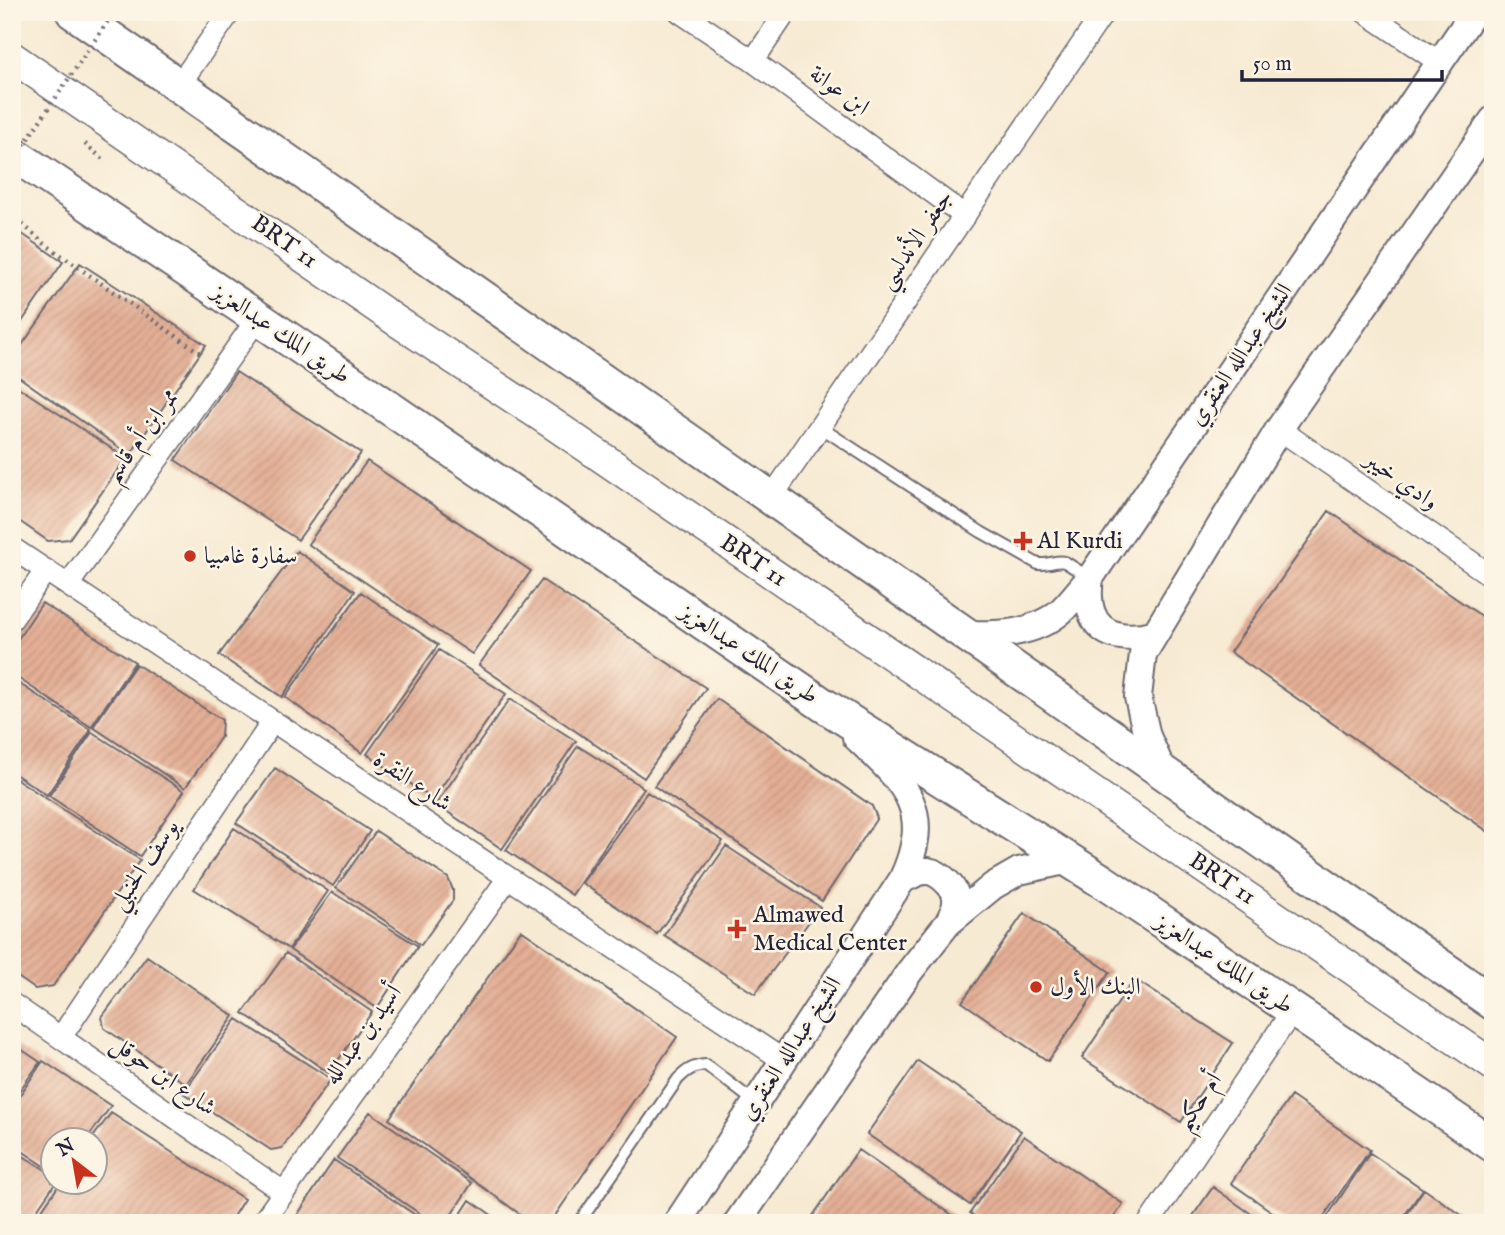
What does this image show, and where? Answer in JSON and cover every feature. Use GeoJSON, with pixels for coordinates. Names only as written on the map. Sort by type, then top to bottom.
{"type":"FeatureCollection","features":[{"type":"Feature","properties":{"kind":"main road"},"geometry":{"type":"LineString","coordinates":[[72,12],[1493,1003]]}},
{"type":"Feature","properties":{"kind":"main road","name":"BRT 11"},"geometry":{"type":"LineString","coordinates":[[12,57],[394,320],[553,424],[1493,1065]]}},
{"type":"Feature","properties":{"kind":"main road","name":"طريق الملك عبدالعزيز"},"geometry":{"type":"LineString","coordinates":[[12,153],[822,704],[1069,860],[1493,1145]]}},
{"type":"Feature","properties":{"kind":"street"},"geometry":{"type":"LineString","coordinates":[[179,85],[230,12]]}},
{"type":"Feature","properties":{"kind":"street","name":"ابن عوانة"},"geometry":{"type":"LineString","coordinates":[[680,12],[753,61],[965,216]]}},
{"type":"Feature","properties":{"kind":"street"},"geometry":{"type":"LineString","coordinates":[[753,61],[786,12]]}},
{"type":"Feature","properties":{"kind":"street","name":"جعفر الأندلسي"},"geometry":{"type":"LineString","coordinates":[[771,498],[1104,12]]}},
{"type":"Feature","properties":{"kind":"street"},"geometry":{"type":"LineString","coordinates":[[1365,12],[1439,62]]}},
{"type":"Feature","properties":{"kind":"street","name":"الشيخ عبدالله العنقري"},"geometry":{"type":"LineString","coordinates":[[964,635],[1009,634],[1028,629],[1059,612],[1090,578],[1474,12]]}},
{"type":"Feature","properties":{"kind":"street"},"geometry":{"type":"LineString","coordinates":[[1163,772],[1147,736],[1138,697],[1143,654],[1153,634],[1279,429],[1493,120]]}},
{"type":"Feature","properties":{"kind":"street","name":"ممر ابن أم قاسم"},"geometry":{"type":"LineString","coordinates":[[68,585],[258,318]]}},
{"type":"Feature","properties":{"kind":"street","name":"وادي خيبر"},"geometry":{"type":"LineString","coordinates":[[1279,429],[1493,576]]}},
{"type":"Feature","properties":{"kind":"street","name":"شارع النقرة"},"geometry":{"type":"LineString","coordinates":[[12,548],[783,1060]]}},
{"type":"Feature","properties":{"kind":"street"},"geometry":{"type":"LineString","coordinates":[[12,619],[46,570]]}},
{"type":"Feature","properties":{"kind":"street"},"geometry":{"type":"LineString","coordinates":[[1090,578],[1087,598],[1091,613],[1100,626],[1113,635],[1127,639],[1153,634]]}},
{"type":"Feature","properties":{"kind":"street","name":"الشيخ عبدالله العنقري"},"geometry":{"type":"LineString","coordinates":[[677,1223],[902,880],[910,863],[916,835],[916,813],[898,777],[822,704]]}},
{"type":"Feature","properties":{"kind":"street","name":"يوسف الحنبلي"},"geometry":{"type":"LineString","coordinates":[[61,1037],[273,721]]}},
{"type":"Feature","properties":{"kind":"street"},"geometry":{"type":"LineString","coordinates":[[737,1223],[910,971],[948,923],[993,886],[1019,871],[1069,860]]}},
{"type":"Feature","properties":{"kind":"street"},"geometry":{"type":"LineString","coordinates":[[902,880],[915,873],[929,871],[938,875],[952,888],[956,904],[948,923]]}},
{"type":"Feature","properties":{"kind":"street","name":"أسيد بن عبدالله"},"geometry":{"type":"LineString","coordinates":[[262,1223],[508,878]]}},
{"type":"Feature","properties":{"kind":"street","name":"شارع ابن حوقل"},"geometry":{"type":"LineString","coordinates":[[12,1004],[283,1192]]}},
{"type":"Feature","properties":{"kind":"street","name":"أم حكيم"},"geometry":{"type":"LineString","coordinates":[[1149,1223],[1293,1010]]}},
{"type":"Feature","properties":{"kind":"lane"},"geometry":{"type":"LineString","coordinates":[[820,427],[981,532],[1038,565],[1065,562],[1090,578]]}},
{"type":"Feature","properties":{"kind":"lane"},"geometry":{"type":"LineString","coordinates":[[579,1223],[686,1070],[706,1065],[756,1103]]}},
{"type":"Feature","properties":{"kind":"path"},"geometry":{"type":"LineString","coordinates":[[12,162],[114,12]]}},
{"type":"Feature","properties":{"kind":"path"},"geometry":{"type":"LineString","coordinates":[[12,215],[45,244],[223,368]]}},
{"type":"Feature","properties":{"kind":"building"},"geometry":{"type":"Polygon","coordinates":[[[12,227],[63,262],[12,336],[12,227]]]}},
{"type":"Feature","properties":{"kind":"building"},"geometry":{"type":"Polygon","coordinates":[[[80,263],[206,345],[130,455],[12,372],[12,359],[80,263]]]}},
{"type":"Feature","properties":{"kind":"building"},"geometry":{"type":"Polygon","coordinates":[[[236,372],[361,453],[298,540],[175,460],[236,372]]]}},
{"type":"Feature","properties":{"kind":"building"},"geometry":{"type":"Polygon","coordinates":[[[12,383],[126,458],[69,539],[48,541],[12,516],[12,383]]]}},
{"type":"Feature","properties":{"kind":"building"},"geometry":{"type":"Polygon","coordinates":[[[367,461],[531,571],[472,654],[308,544],[367,461]]]}},
{"type":"Feature","properties":{"kind":"building"},"geometry":{"type":"Polygon","coordinates":[[[1329,511],[1493,624],[1493,835],[1230,652],[1329,511]]]}},
{"type":"Feature","properties":{"kind":"building"},"geometry":{"type":"Polygon","coordinates":[[[297,551],[355,591],[282,697],[219,655],[297,551]]]}},
{"type":"Feature","properties":{"kind":"building"},"geometry":{"type":"Polygon","coordinates":[[[542,580],[706,688],[644,778],[479,665],[542,580]]]}},
{"type":"Feature","properties":{"kind":"building"},"geometry":{"type":"Polygon","coordinates":[[[361,592],[438,645],[362,753],[285,697],[361,592]]]}},
{"type":"Feature","properties":{"kind":"building"},"geometry":{"type":"Polygon","coordinates":[[[42,603],[135,662],[91,727],[12,674],[12,648],[42,603]]]}},
{"type":"Feature","properties":{"kind":"building"},"geometry":{"type":"Polygon","coordinates":[[[439,650],[506,694],[433,799],[367,754],[439,650]]]}},
{"type":"Feature","properties":{"kind":"building"},"geometry":{"type":"Polygon","coordinates":[[[136,664],[222,720],[221,737],[185,788],[93,727],[136,664]]]}},
{"type":"Feature","properties":{"kind":"building"},"geometry":{"type":"Polygon","coordinates":[[[12,679],[91,730],[47,795],[12,772],[12,679]]]}},
{"type":"Feature","properties":{"kind":"building"},"geometry":{"type":"Polygon","coordinates":[[[510,699],[576,741],[502,849],[436,804],[510,699]]]}},
{"type":"Feature","properties":{"kind":"building"},"geometry":{"type":"Polygon","coordinates":[[[717,699],[872,806],[877,818],[822,901],[654,786],[717,699]]]}},
{"type":"Feature","properties":{"kind":"building"},"geometry":{"type":"Polygon","coordinates":[[[92,732],[184,791],[140,856],[49,796],[92,732]]]}},
{"type":"Feature","properties":{"kind":"building"},"geometry":{"type":"Polygon","coordinates":[[[578,746],[644,788],[572,895],[506,850],[578,746]]]}},
{"type":"Feature","properties":{"kind":"building"},"geometry":{"type":"Polygon","coordinates":[[[275,768],[370,831],[333,886],[236,823],[275,768]]]}},
{"type":"Feature","properties":{"kind":"building"},"geometry":{"type":"Polygon","coordinates":[[[12,776],[140,860],[53,986],[35,989],[12,973],[12,776]]]}},
{"type":"Feature","properties":{"kind":"building"},"geometry":{"type":"Polygon","coordinates":[[[647,792],[723,841],[657,934],[582,883],[647,792]]]}},
{"type":"Feature","properties":{"kind":"building"},"geometry":{"type":"Polygon","coordinates":[[[234,828],[328,891],[289,949],[194,889],[234,828]]]}},
{"type":"Feature","properties":{"kind":"building"},"geometry":{"type":"Polygon","coordinates":[[[376,831],[448,878],[453,890],[453,900],[421,945],[336,888],[376,831]]]}},
{"type":"Feature","properties":{"kind":"building"},"geometry":{"type":"Polygon","coordinates":[[[726,846],[820,907],[755,994],[664,935],[726,846]]]}},
{"type":"Feature","properties":{"kind":"building"},"geometry":{"type":"Polygon","coordinates":[[[332,892],[418,946],[377,1008],[290,950],[332,892]]]}},
{"type":"Feature","properties":{"kind":"building","name":"البنك الأول"},"geometry":{"type":"Polygon","coordinates":[[[1024,913],[1110,972],[1048,1061],[962,1002],[1024,913]]]}},
{"type":"Feature","properties":{"kind":"building"},"geometry":{"type":"Polygon","coordinates":[[[521,930],[677,1037],[550,1223],[532,1223],[389,1119],[521,930]]]}},
{"type":"Feature","properties":{"kind":"building"},"geometry":{"type":"Polygon","coordinates":[[[286,953],[372,1012],[329,1073],[243,1013],[286,953]]]}},
{"type":"Feature","properties":{"kind":"building"},"geometry":{"type":"Polygon","coordinates":[[[147,956],[234,1016],[186,1084],[104,1028],[102,1017],[147,956]]]}},
{"type":"Feature","properties":{"kind":"building"},"geometry":{"type":"Polygon","coordinates":[[[1134,979],[1233,1043],[1181,1122],[1082,1058],[1134,979]]]}},
{"type":"Feature","properties":{"kind":"building"},"geometry":{"type":"Polygon","coordinates":[[[237,1019],[331,1079],[282,1148],[271,1150],[183,1093],[237,1019]]]}},
{"type":"Feature","properties":{"kind":"building"},"geometry":{"type":"Polygon","coordinates":[[[12,1043],[40,1062],[12,1101],[12,1043]]]}},
{"type":"Feature","properties":{"kind":"building"},"geometry":{"type":"Polygon","coordinates":[[[43,1061],[111,1106],[96,1126],[38,1126],[38,1162],[12,1144],[12,1107],[43,1061]]]}},
{"type":"Feature","properties":{"kind":"building"},"geometry":{"type":"Polygon","coordinates":[[[918,1061],[1021,1131],[970,1205],[867,1134],[918,1061]]]}},
{"type":"Feature","properties":{"kind":"building"},"geometry":{"type":"Polygon","coordinates":[[[1291,1096],[1370,1150],[1319,1223],[1288,1223],[1231,1183],[1291,1096]]]}},
{"type":"Feature","properties":{"kind":"building"},"geometry":{"type":"Polygon","coordinates":[[[370,1112],[472,1183],[446,1223],[434,1223],[337,1158],[370,1112]]]}},
{"type":"Feature","properties":{"kind":"building"},"geometry":{"type":"Polygon","coordinates":[[[111,1113],[244,1199],[229,1223],[33,1223],[51,1196],[108,1196],[108,1126],[101,1126],[111,1113]]]}},
{"type":"Feature","properties":{"kind":"building"},"geometry":{"type":"Polygon","coordinates":[[[1024,1136],[1123,1204],[1110,1223],[984,1223],[970,1213],[1024,1136]]]}},
{"type":"Feature","properties":{"kind":"building"},"geometry":{"type":"Polygon","coordinates":[[[12,1149],[38,1165],[38,1196],[46,1196],[28,1223],[12,1223],[12,1149]]]}},
{"type":"Feature","properties":{"kind":"building"},"geometry":{"type":"Polygon","coordinates":[[[858,1150],[961,1221],[960,1223],[808,1223],[858,1150]]]}},
{"type":"Feature","properties":{"kind":"building"},"geometry":{"type":"Polygon","coordinates":[[[1370,1153],[1423,1189],[1399,1223],[1323,1223],[1370,1153]]]}},
{"type":"Feature","properties":{"kind":"building"},"geometry":{"type":"Polygon","coordinates":[[[334,1160],[427,1223],[312,1223],[298,1214],[334,1160]]]}},
{"type":"Feature","properties":{"kind":"building"},"geometry":{"type":"Polygon","coordinates":[[[1213,1187],[1264,1223],[1188,1223],[1213,1187]]]}},
{"type":"Feature","properties":{"kind":"building"},"geometry":{"type":"Polygon","coordinates":[[[1424,1189],[1473,1223],[1401,1223],[1424,1189]]]}},
{"type":"Feature","properties":{"kind":"building"},"geometry":{"type":"Polygon","coordinates":[[[470,1200],[503,1223],[455,1223],[470,1200]]]}},
{"type":"Feature","properties":{"kind":"place","name":"Al Kurdi"},"geometry":{"type":"Point","coordinates":[1023,541]}},
{"type":"Feature","properties":{"kind":"place","name":"سفارة غامبيا"},"geometry":{"type":"Point","coordinates":[190,556]}},
{"type":"Feature","properties":{"kind":"place","name":"Almawed Medical Center"},"geometry":{"type":"Point","coordinates":[737,929]}},
{"type":"Feature","properties":{"kind":"place","name":"البنك الأول"},"geometry":{"type":"Point","coordinates":[1036,987]}}]}
